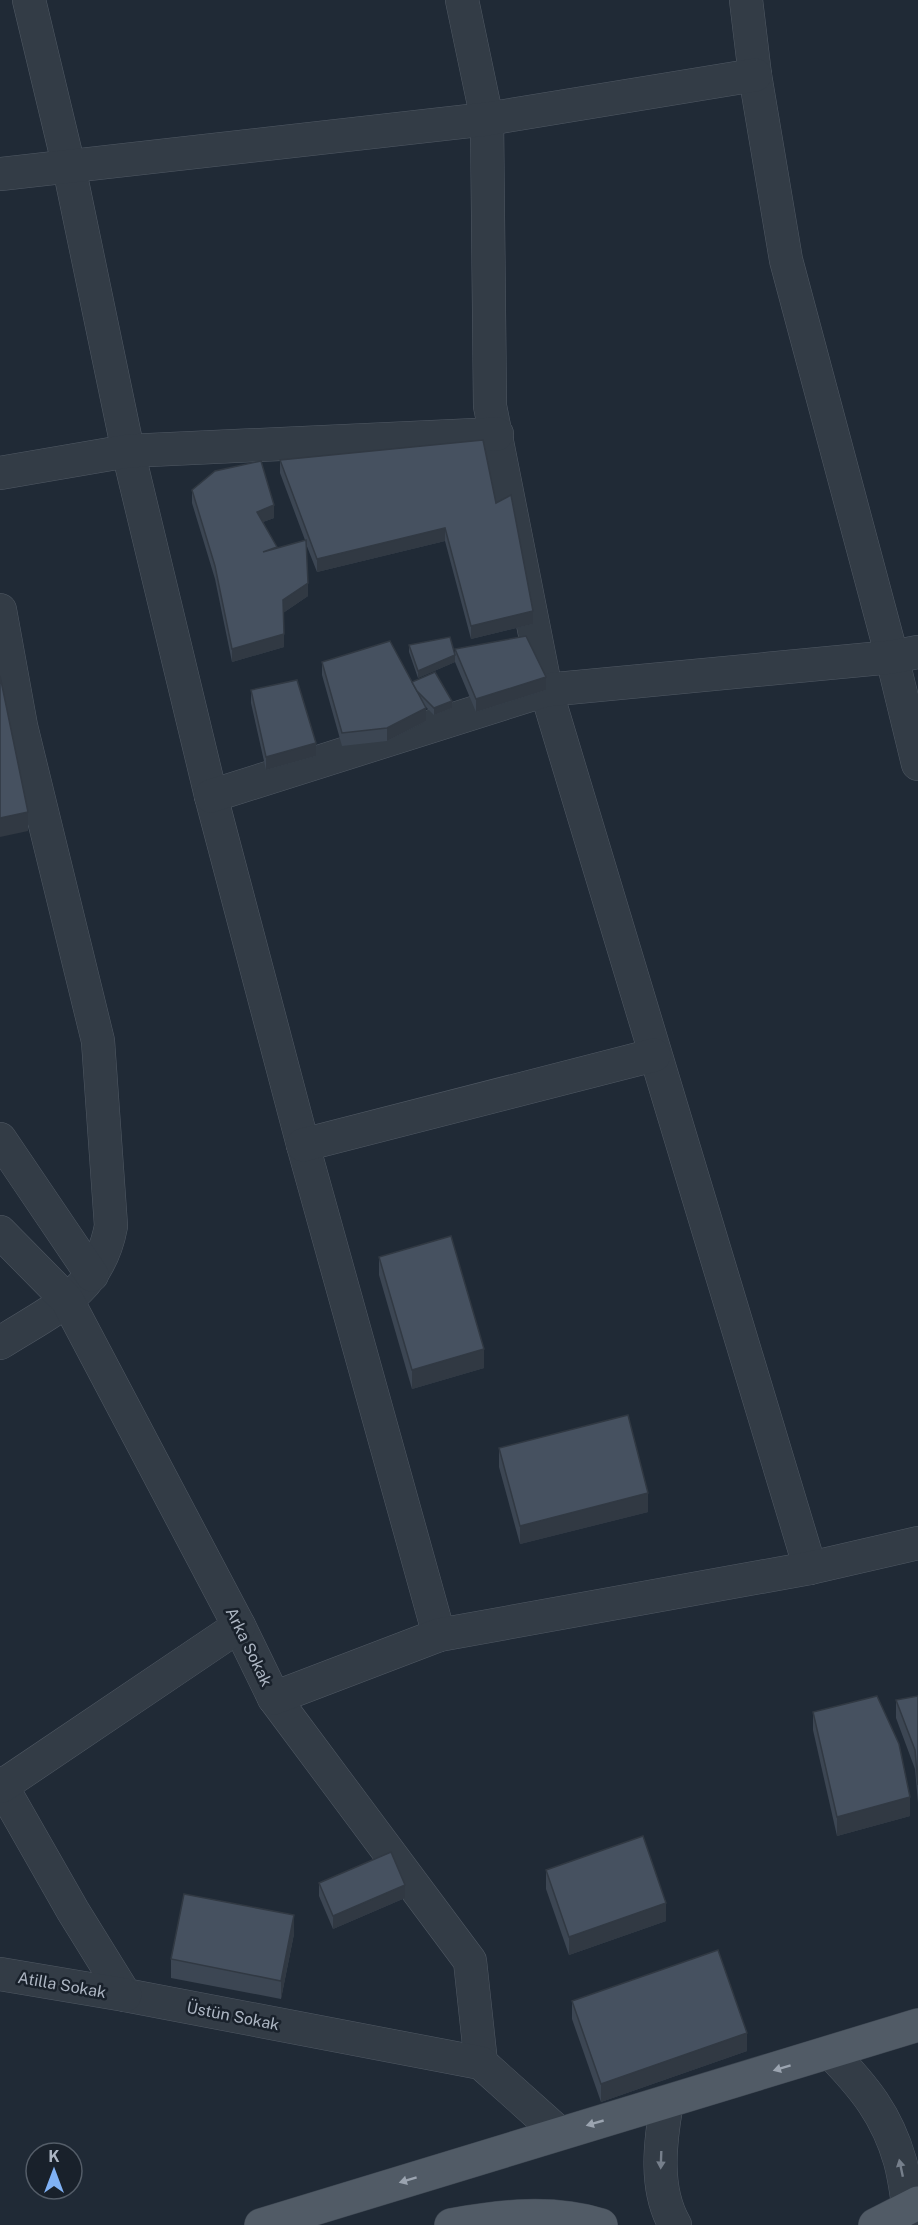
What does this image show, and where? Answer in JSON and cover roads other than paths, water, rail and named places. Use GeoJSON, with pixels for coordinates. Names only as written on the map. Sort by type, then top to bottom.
{"type":"FeatureCollection","features":[{"type":"Feature","properties":{"kind":"main road"},"geometry":{"type":"LineString","coordinates":[[261,2225],[918,2025]]}},
{"type":"Feature","properties":{"kind":"main road"},"geometry":{"type":"LineString","coordinates":[[875,2225],[913,2212]]}},
{"type":"Feature","properties":{"kind":"main road"},"geometry":{"type":"LineString","coordinates":[[451,2225],[492,2217],[537,2215],[601,2225]]}},
{"type":"Feature","properties":{"kind":"street"},"geometry":{"type":"LineString","coordinates":[[29,0],[69,167],[128,451],[211,796],[303,1145],[439,1635]]}},
{"type":"Feature","properties":{"kind":"street"},"geometry":{"type":"LineString","coordinates":[[462,0],[487,119],[490,406],[546,690],[810,1568]]}},
{"type":"Feature","properties":{"kind":"street"},"geometry":{"type":"LineString","coordinates":[[746,0],[755,75],[786,260],[905,655],[918,764]]}},
{"type":"Feature","properties":{"kind":"street"},"geometry":{"type":"LineString","coordinates":[[0,174],[487,119],[755,75]]}},
{"type":"Feature","properties":{"kind":"street"},"geometry":{"type":"LineString","coordinates":[[0,472],[128,451],[497,434]]}},
{"type":"Feature","properties":{"kind":"street"},"geometry":{"type":"LineString","coordinates":[[0,610],[21,726],[98,1041],[111,1226],[108,1244],[92,1275],[67,1300],[0,1343]]}},
{"type":"Feature","properties":{"kind":"street"},"geometry":{"type":"LineString","coordinates":[[211,796],[546,690],[905,655]]}},
{"type":"Feature","properties":{"kind":"street"},"geometry":{"type":"LineString","coordinates":[[303,1145],[654,1054]]}},
{"type":"Feature","properties":{"kind":"street"},"geometry":{"type":"LineString","coordinates":[[0,1139],[92,1275]]}},
{"type":"Feature","properties":{"kind":"street","name":"Arka Sokak"},"geometry":{"type":"LineString","coordinates":[[0,1232],[67,1300],[239,1626],[274,1698],[470,1961],[481,2063]]}},
{"type":"Feature","properties":{"kind":"street"},"geometry":{"type":"LineString","coordinates":[[274,1698],[439,1635],[810,1568],[918,1544]]}},
{"type":"Feature","properties":{"kind":"street"},"geometry":{"type":"LineString","coordinates":[[124,1995],[1,1784],[239,1626]]}},
{"type":"Feature","properties":{"kind":"street","name":"Atilla Sokak"},"geometry":{"type":"LineString","coordinates":[[0,1974],[124,1995]]}},
{"type":"Feature","properties":{"kind":"street","name":"Üstün Sokak"},"geometry":{"type":"LineString","coordinates":[[124,1995],[481,2063]]}},
{"type":"Feature","properties":{"kind":"street"},"geometry":{"type":"LineString","coordinates":[[831,2053],[863,2086],[886,2124],[900,2162],[913,2212]]}},
{"type":"Feature","properties":{"kind":"street"},"geometry":{"type":"LineString","coordinates":[[481,2063],[559,2133]]}},
{"type":"Feature","properties":{"kind":"street"},"geometry":{"type":"LineString","coordinates":[[667,2102],[660,2170],[669,2214],[675,2225]]}}]}
